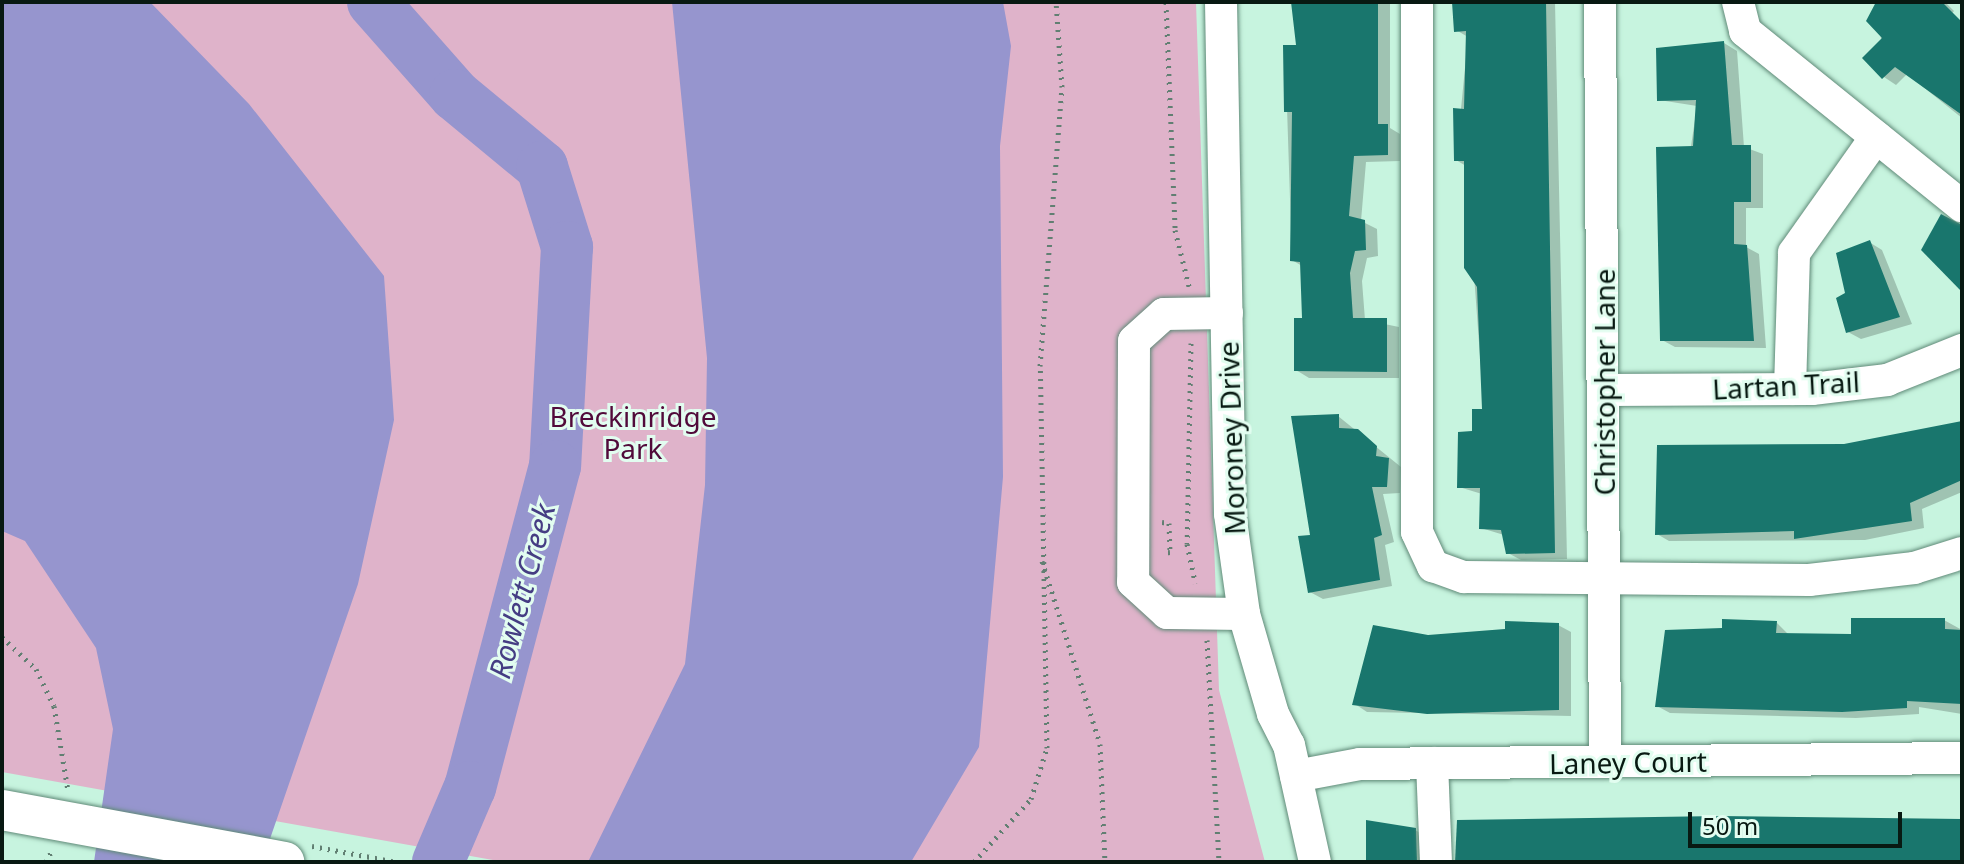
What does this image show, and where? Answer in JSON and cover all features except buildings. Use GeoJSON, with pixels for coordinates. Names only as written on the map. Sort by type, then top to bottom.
{"type":"FeatureCollection","features":[{"type":"Feature","properties":{"kind":"main road"},"geometry":{"type":"LineString","coordinates":[[2,810],[284,862]]}},
{"type":"Feature","properties":{"kind":"street","name":"Moroney Drive"},"geometry":{"type":"LineString","coordinates":[[1221,2],[1230,514],[1244,614],[1296,776],[1315,862]]}},
{"type":"Feature","properties":{"kind":"street"},"geometry":{"type":"LineString","coordinates":[[1417,2],[1417,532],[1433,566],[1464,577],[1809,580],[1914,568],[1962,553]]}},
{"type":"Feature","properties":{"kind":"street","name":"Christopher Lane"},"geometry":{"type":"LineString","coordinates":[[1600,2],[1605,762]]}},
{"type":"Feature","properties":{"kind":"street"},"geometry":{"type":"LineString","coordinates":[[1738,2],[1745,31],[1962,206]]}},
{"type":"Feature","properties":{"kind":"street"},"geometry":{"type":"LineString","coordinates":[[1790,389],[1794,253],[1876,137]]}},
{"type":"Feature","properties":{"kind":"street"},"geometry":{"type":"LineString","coordinates":[[1227,313],[1193,310],[1145,325],[1130,359],[1133,582],[1167,613],[1203,617],[1244,614]]}},
{"type":"Feature","properties":{"kind":"street","name":"Lartan Trail"},"geometry":{"type":"LineString","coordinates":[[1604,390],[1790,389],[1887,380],[1962,350]]}},
{"type":"Feature","properties":{"kind":"street","name":"Laney Court"},"geometry":{"type":"LineString","coordinates":[[1296,776],[1360,764],[1962,758]]}},
{"type":"Feature","properties":{"kind":"street"},"geometry":{"type":"LineString","coordinates":[[1432,763],[1436,862]]}},
{"type":"Feature","properties":{"kind":"path"},"geometry":{"type":"LineString","coordinates":[[974,862],[1031,799],[1047,748],[1039,554],[1040,366],[1062,87],[1056,2]]}},
{"type":"Feature","properties":{"kind":"path"},"geometry":{"type":"LineString","coordinates":[[1166,2],[1175,230],[1193,310],[1187,544],[1203,617],[1219,862]]}},
{"type":"Feature","properties":{"kind":"path"},"geometry":{"type":"LineString","coordinates":[[1162,522],[1169,523],[1163,565]]}},
{"type":"Feature","properties":{"kind":"path"},"geometry":{"type":"LineString","coordinates":[[1039,554],[1100,744],[1105,862]]}},
{"type":"Feature","properties":{"kind":"path"},"geometry":{"type":"LineString","coordinates":[[1185,587],[1196,585]]}},
{"type":"Feature","properties":{"kind":"path"},"geometry":{"type":"LineString","coordinates":[[2,637],[36,669],[54,706],[70,781],[64,809]]}},
{"type":"Feature","properties":{"kind":"path"},"geometry":{"type":"LineString","coordinates":[[46,862],[59,838]]}},
{"type":"Feature","properties":{"kind":"green space","name":"Breckinridge Park"},"geometry":{"type":"Polygon","coordinates":[[[2,2],[1196,2],[1219,690],[1265,862],[504,862],[2,772],[2,2]]]}},
{"type":"Feature","properties":{"kind":"water"},"geometry":{"type":"Polygon","coordinates":[[[2,2],[150,2],[249,104],[384,276],[394,420],[358,584],[262,862],[94,862],[113,729],[96,648],[25,541],[2,531],[2,2]]]}},
{"type":"Feature","properties":{"kind":"water"},"geometry":{"type":"Polygon","coordinates":[[[672,2],[1003,2],[1011,46],[1000,146],[1003,477],[979,747],[911,862],[588,862],[685,664],[705,485],[707,358],[672,2]]]}},
{"type":"Feature","properties":{"kind":"waterway","name":"Rowlett Creek"},"geometry":{"type":"LineString","coordinates":[[373,2],[455,95],[542,167],[567,247],[555,466],[470,787],[438,862]]}}]}
